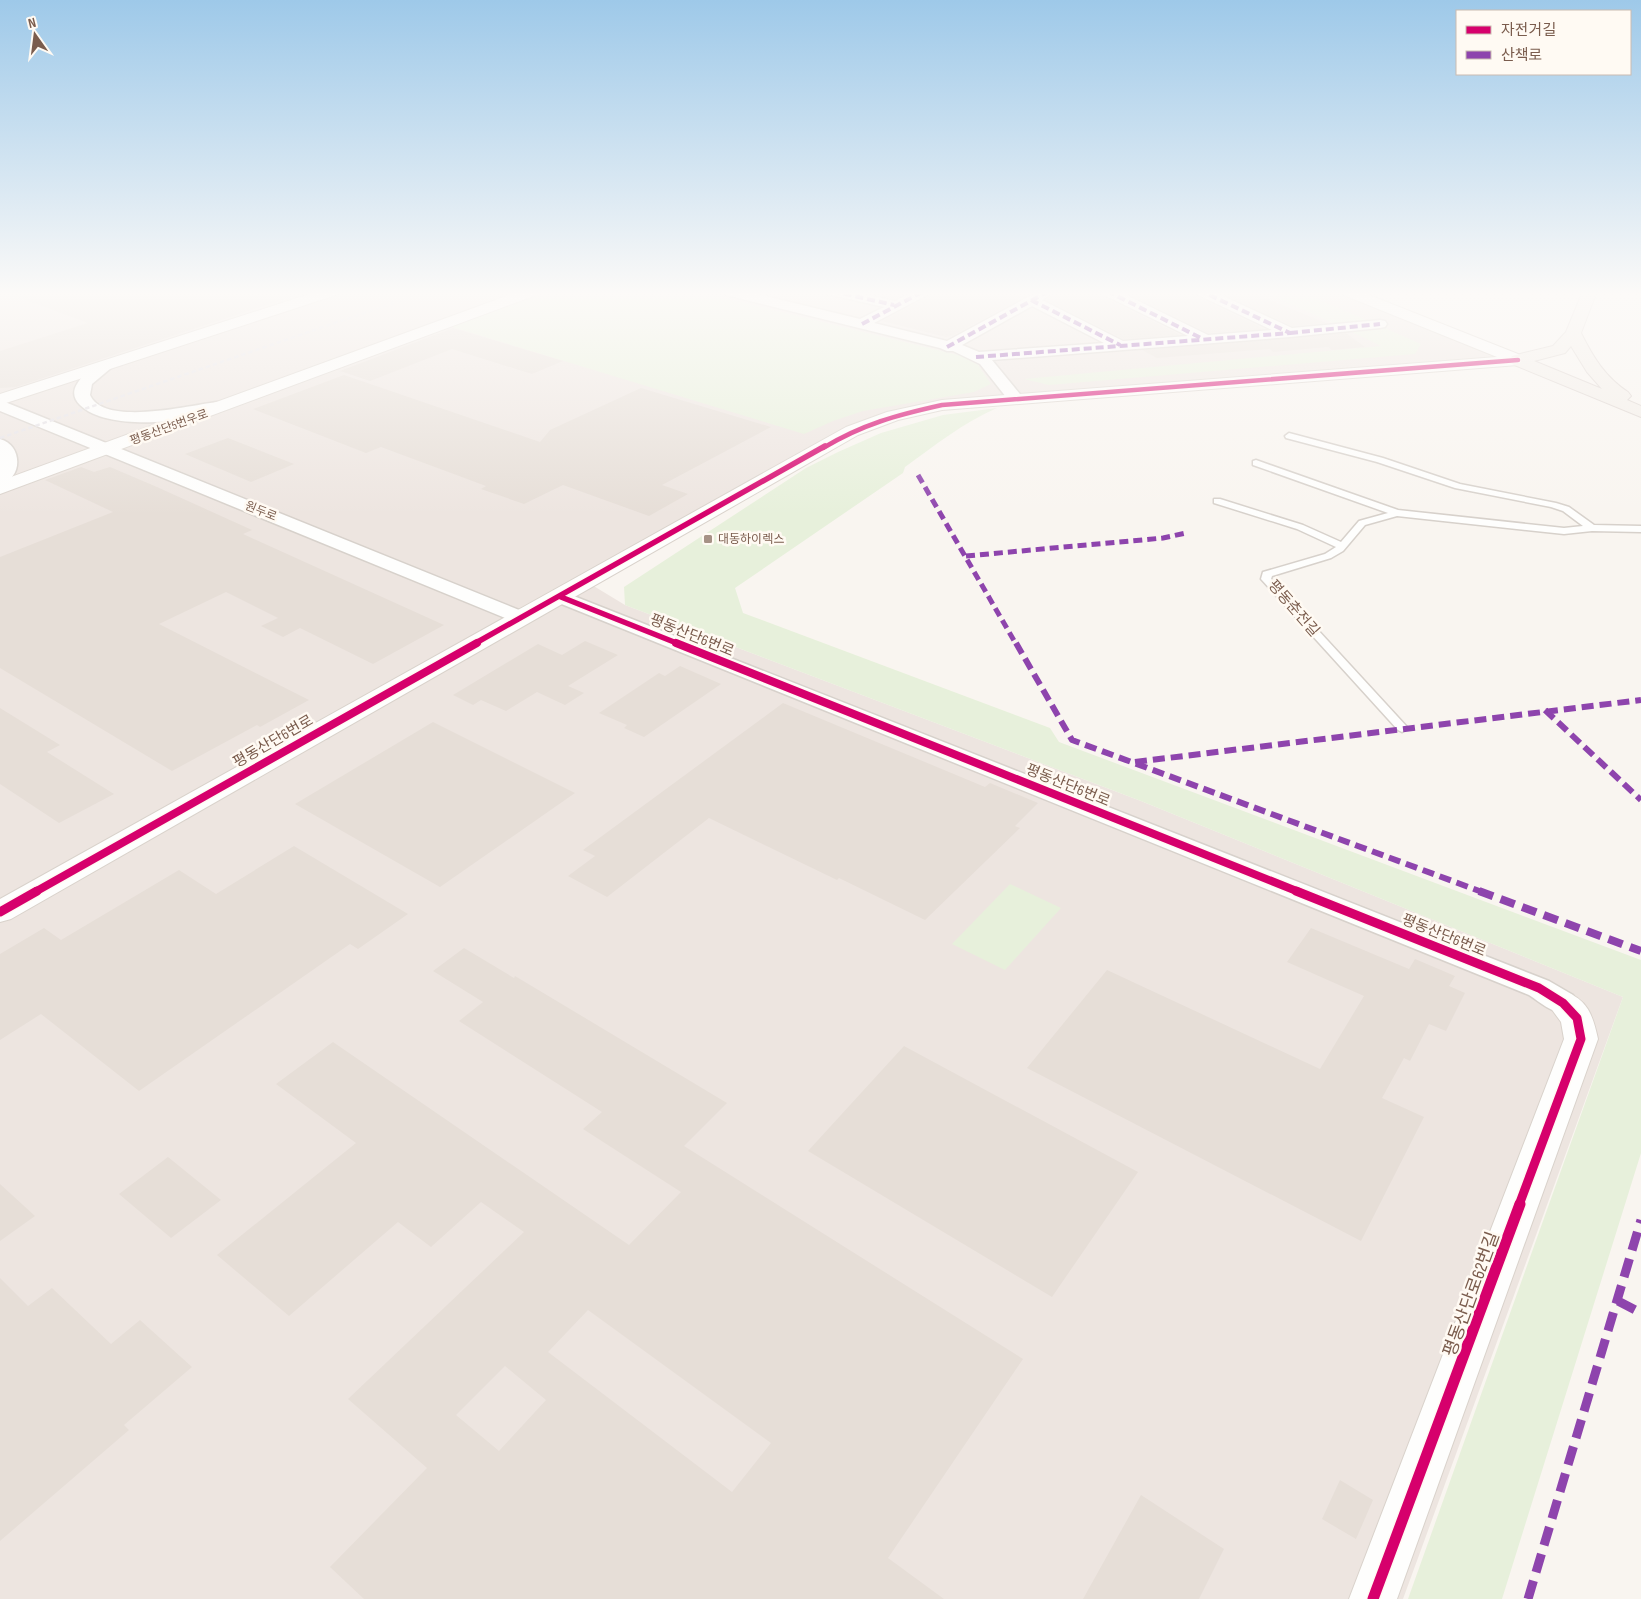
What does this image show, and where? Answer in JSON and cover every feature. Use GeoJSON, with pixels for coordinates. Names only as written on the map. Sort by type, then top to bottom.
{"type":"FeatureCollection","features":[{"type":"Feature","properties":{"kind":"main road"},"geometry":{"type":"LineString","coordinates":[[1531,366],[1641,412]]}},
{"type":"Feature","properties":{"kind":"main road"},"geometry":{"type":"LineString","coordinates":[[1589,366],[1608,387],[1641,406]]}},
{"type":"Feature","properties":{"kind":"street"},"geometry":{"type":"LineString","coordinates":[[0,400],[110,366]]}},
{"type":"Feature","properties":{"kind":"street","name":"평동산단5번우로"},"geometry":{"type":"LineString","coordinates":[[0,488],[333,366]]}},
{"type":"Feature","properties":{"kind":"street"},"geometry":{"type":"LineString","coordinates":[[989,366],[1016,399]]}},
{"type":"Feature","properties":{"kind":"street","name":"평동산단6번로"},"geometry":{"type":"LineString","coordinates":[[0,912],[852,431],[893,416],[942,405],[1446,366]]}},
{"type":"Feature","properties":{"kind":"street"},"geometry":{"type":"LineString","coordinates":[[103,368],[87,380],[81,394],[85,402],[100,410],[114,414],[158,417],[227,405]]}},
{"type":"Feature","properties":{"kind":"street","name":"원두로"},"geometry":{"type":"LineString","coordinates":[[0,405],[522,618]]}},
{"type":"Feature","properties":{"kind":"street"},"geometry":{"type":"LineString","coordinates":[[0,444],[8,452],[10,459],[9,468],[0,479]]}},
{"type":"Feature","properties":{"kind":"street","name":"평동산단6번로"},"geometry":{"type":"LineString","coordinates":[[561,597],[1539,988],[1563,1004]]}},
{"type":"Feature","properties":{"kind":"street","name":"평동산단로62번길"},"geometry":{"type":"LineString","coordinates":[[1373,1599],[1582,1039],[1577,1018],[1563,1004]]}},
{"type":"Feature","properties":{"kind":"lane"},"geometry":{"type":"LineString","coordinates":[[1289,436],[1380,460],[1458,486],[1553,505],[1566,509],[1592,528]]}},
{"type":"Feature","properties":{"kind":"lane","name":"평동춘전길"},"geometry":{"type":"LineString","coordinates":[[1256,463],[1397,513],[1564,531],[1592,528],[1641,529]]}},
{"type":"Feature","properties":{"kind":"lane"},"geometry":{"type":"LineString","coordinates":[[1217,501],[1300,527],[1342,546]]}},
{"type":"Feature","properties":{"kind":"lane","name":"평동춘전길"},"geometry":{"type":"LineString","coordinates":[[1397,513],[1362,523],[1342,546],[1328,556],[1267,574],[1266,579],[1402,728]]}},
{"type":"Feature","properties":{"kind":"shaded area"},"geometry":{"type":"Polygon","coordinates":[[[0,366],[1446,366],[1016,399],[893,416],[587,582],[625,605],[1141,801],[1623,997],[1403,1599],[0,1599],[0,366]]]}},
{"type":"Feature","properties":{"kind":"green space"},"geometry":{"type":"Polygon","coordinates":[[[579,366],[978,366],[991,384],[974,392],[863,411],[833,421],[804,434],[579,366]]]}},
{"type":"Feature","properties":{"kind":"green space"},"geometry":{"type":"Polygon","coordinates":[[[1169,366],[1278,366],[1049,385],[1024,379],[1169,366]]]}},
{"type":"Feature","properties":{"kind":"green space"},"geometry":{"type":"Polygon","coordinates":[[[997,408],[973,420],[950,435],[905,467],[903,473],[735,588],[743,613],[1050,728],[1059,742],[1641,960],[1641,1153],[1502,1599],[1408,1599],[1623,997],[1141,801],[625,605],[624,587],[806,468],[881,433],[943,415],[997,408]]]}},
{"type":"Feature","properties":{"kind":"green space"},"geometry":{"type":"Polygon","coordinates":[[[1010,884],[1061,908],[1005,970],[952,944],[1010,884]]]}},
{"type":"Feature","properties":{"kind":"building"},"geometry":{"type":"Polygon","coordinates":[[[0,366],[81,366],[16,387],[0,388],[0,366]]]}},
{"type":"Feature","properties":{"kind":"building"},"geometry":{"type":"Polygon","coordinates":[[[354,366],[409,366],[370,381],[340,371],[354,366]]]}},
{"type":"Feature","properties":{"kind":"building"},"geometry":{"type":"Polygon","coordinates":[[[505,366],[552,366],[532,374],[505,366]]]}},
{"type":"Feature","properties":{"kind":"building"},"geometry":{"type":"Polygon","coordinates":[[[344,375],[540,442],[550,430],[641,388],[771,427],[662,485],[688,494],[649,516],[563,485],[524,504],[481,489],[486,486],[381,447],[366,453],[253,409],[344,375]]]}},
{"type":"Feature","properties":{"kind":"building"},"geometry":{"type":"Polygon","coordinates":[[[228,438],[294,464],[251,482],[185,454],[228,438]]]}},
{"type":"Feature","properties":{"kind":"building"},"geometry":{"type":"Polygon","coordinates":[[[81,467],[94,472],[110,467],[157,487],[252,530],[243,534],[444,625],[373,664],[300,628],[283,637],[261,626],[278,618],[226,592],[159,624],[309,700],[260,727],[257,725],[172,771],[0,668],[0,557],[113,512],[45,480],[81,467]]]}},
{"type":"Feature","properties":{"kind":"building"},"geometry":{"type":"Polygon","coordinates":[[[585,641],[618,655],[568,686],[584,693],[565,705],[537,692],[506,711],[481,700],[473,705],[453,695],[538,644],[562,655],[585,641]]]}},
{"type":"Feature","properties":{"kind":"building"},"geometry":{"type":"Polygon","coordinates":[[[680,666],[721,684],[644,737],[624,728],[627,725],[599,713],[659,673],[665,676],[680,666]]]}},
{"type":"Feature","properties":{"kind":"building"},"geometry":{"type":"Polygon","coordinates":[[[783,703],[985,787],[990,783],[1038,803],[1015,826],[1020,828],[925,920],[709,818],[607,897],[568,876],[595,856],[583,850],[783,703]]]}},
{"type":"Feature","properties":{"kind":"building"},"geometry":{"type":"Polygon","coordinates":[[[0,708],[60,745],[47,752],[114,794],[59,823],[0,784],[0,708]]]}},
{"type":"Feature","properties":{"kind":"building"},"geometry":{"type":"Polygon","coordinates":[[[433,722],[575,793],[440,887],[295,804],[433,722]]]}},
{"type":"Feature","properties":{"kind":"building"},"geometry":{"type":"Polygon","coordinates":[[[294,846],[408,914],[358,949],[350,944],[139,1091],[41,1014],[0,1040],[0,954],[44,928],[61,940],[179,870],[216,894],[294,846]]]}},
{"type":"Feature","properties":{"kind":"building"},"geometry":{"type":"Polygon","coordinates":[[[1311,928],[1409,969],[1415,959],[1455,976],[1449,986],[1465,993],[1446,1031],[1429,1024],[1410,1061],[1404,1058],[1382,1098],[1424,1117],[1361,1241],[1027,1068],[1107,970],[1320,1069],[1364,996],[1287,962],[1311,928]]]}},
{"type":"Feature","properties":{"kind":"building"},"geometry":{"type":"Polygon","coordinates":[[[464,948],[514,978],[515,976],[727,1103],[684,1146],[1023,1359],[888,1558],[944,1599],[364,1599],[330,1567],[427,1468],[348,1399],[524,1232],[481,1202],[431,1247],[398,1222],[289,1316],[217,1255],[356,1143],[276,1084],[333,1042],[629,1245],[681,1192],[583,1129],[602,1112],[459,1021],[483,1002],[433,971],[464,948]],[[588,1310],[548,1352],[732,1492],[771,1443],[588,1310]],[[505,1366],[456,1415],[499,1451],[546,1400],[505,1366]]]}},
{"type":"Feature","properties":{"kind":"building"},"geometry":{"type":"Polygon","coordinates":[[[904,1046],[1138,1172],[1052,1297],[808,1151],[904,1046]]]}},
{"type":"Feature","properties":{"kind":"building"},"geometry":{"type":"Polygon","coordinates":[[[168,1157],[221,1200],[171,1238],[119,1194],[168,1157]]]}},
{"type":"Feature","properties":{"kind":"building"},"geometry":{"type":"Polygon","coordinates":[[[0,1184],[35,1216],[0,1241],[0,1184]]]}},
{"type":"Feature","properties":{"kind":"building"},"geometry":{"type":"Polygon","coordinates":[[[0,1278],[28,1306],[52,1288],[111,1344],[140,1320],[192,1367],[124,1425],[129,1430],[0,1541],[0,1278]]]}},
{"type":"Feature","properties":{"kind":"building"},"geometry":{"type":"Polygon","coordinates":[[[1340,1480],[1373,1500],[1356,1539],[1322,1519],[1340,1480]]]}},
{"type":"Feature","properties":{"kind":"building"},"geometry":{"type":"Polygon","coordinates":[[[1141,1495],[1224,1549],[1199,1599],[1083,1599],[1141,1495]]]}},
{"type":"Feature","properties":{"kind":"railway"},"geometry":{"type":"LineString","coordinates":[[0,438],[211,366]]}},
{"type":"Feature","properties":{"kind":"marked path"},"geometry":{"type":"LineString","coordinates":[[918,475],[1072,740],[1641,951]]}},
{"type":"Feature","properties":{"kind":"marked path"},"geometry":{"type":"LineString","coordinates":[[966,556],[1163,538],[1186,533]]}},
{"type":"Feature","properties":{"kind":"marked path"},"geometry":{"type":"LineString","coordinates":[[1135,762],[1641,700]]}},
{"type":"Feature","properties":{"kind":"marked path"},"geometry":{"type":"LineString","coordinates":[[1545,710],[1641,800]]}},
{"type":"Feature","properties":{"kind":"marked path"},"geometry":{"type":"LineString","coordinates":[[1528,1599],[1641,1220]]}},
{"type":"Feature","properties":{"kind":"marked path"},"geometry":{"type":"LineString","coordinates":[[1618,1301],[1641,1313]]}},
{"type":"Feature","properties":{"kind":"cycle path"},"geometry":{"type":"LineString","coordinates":[[0,912],[852,431],[893,416],[942,405],[1446,366]]}},
{"type":"Feature","properties":{"kind":"cycle path"},"geometry":{"type":"LineString","coordinates":[[561,597],[1539,988],[1563,1003],[1577,1018],[1581,1039],[1373,1599]]}},
{"type":"Feature","properties":{"kind":"place","name":"대동하이렉스"},"geometry":{"type":"Point","coordinates":[708,539]}}]}
